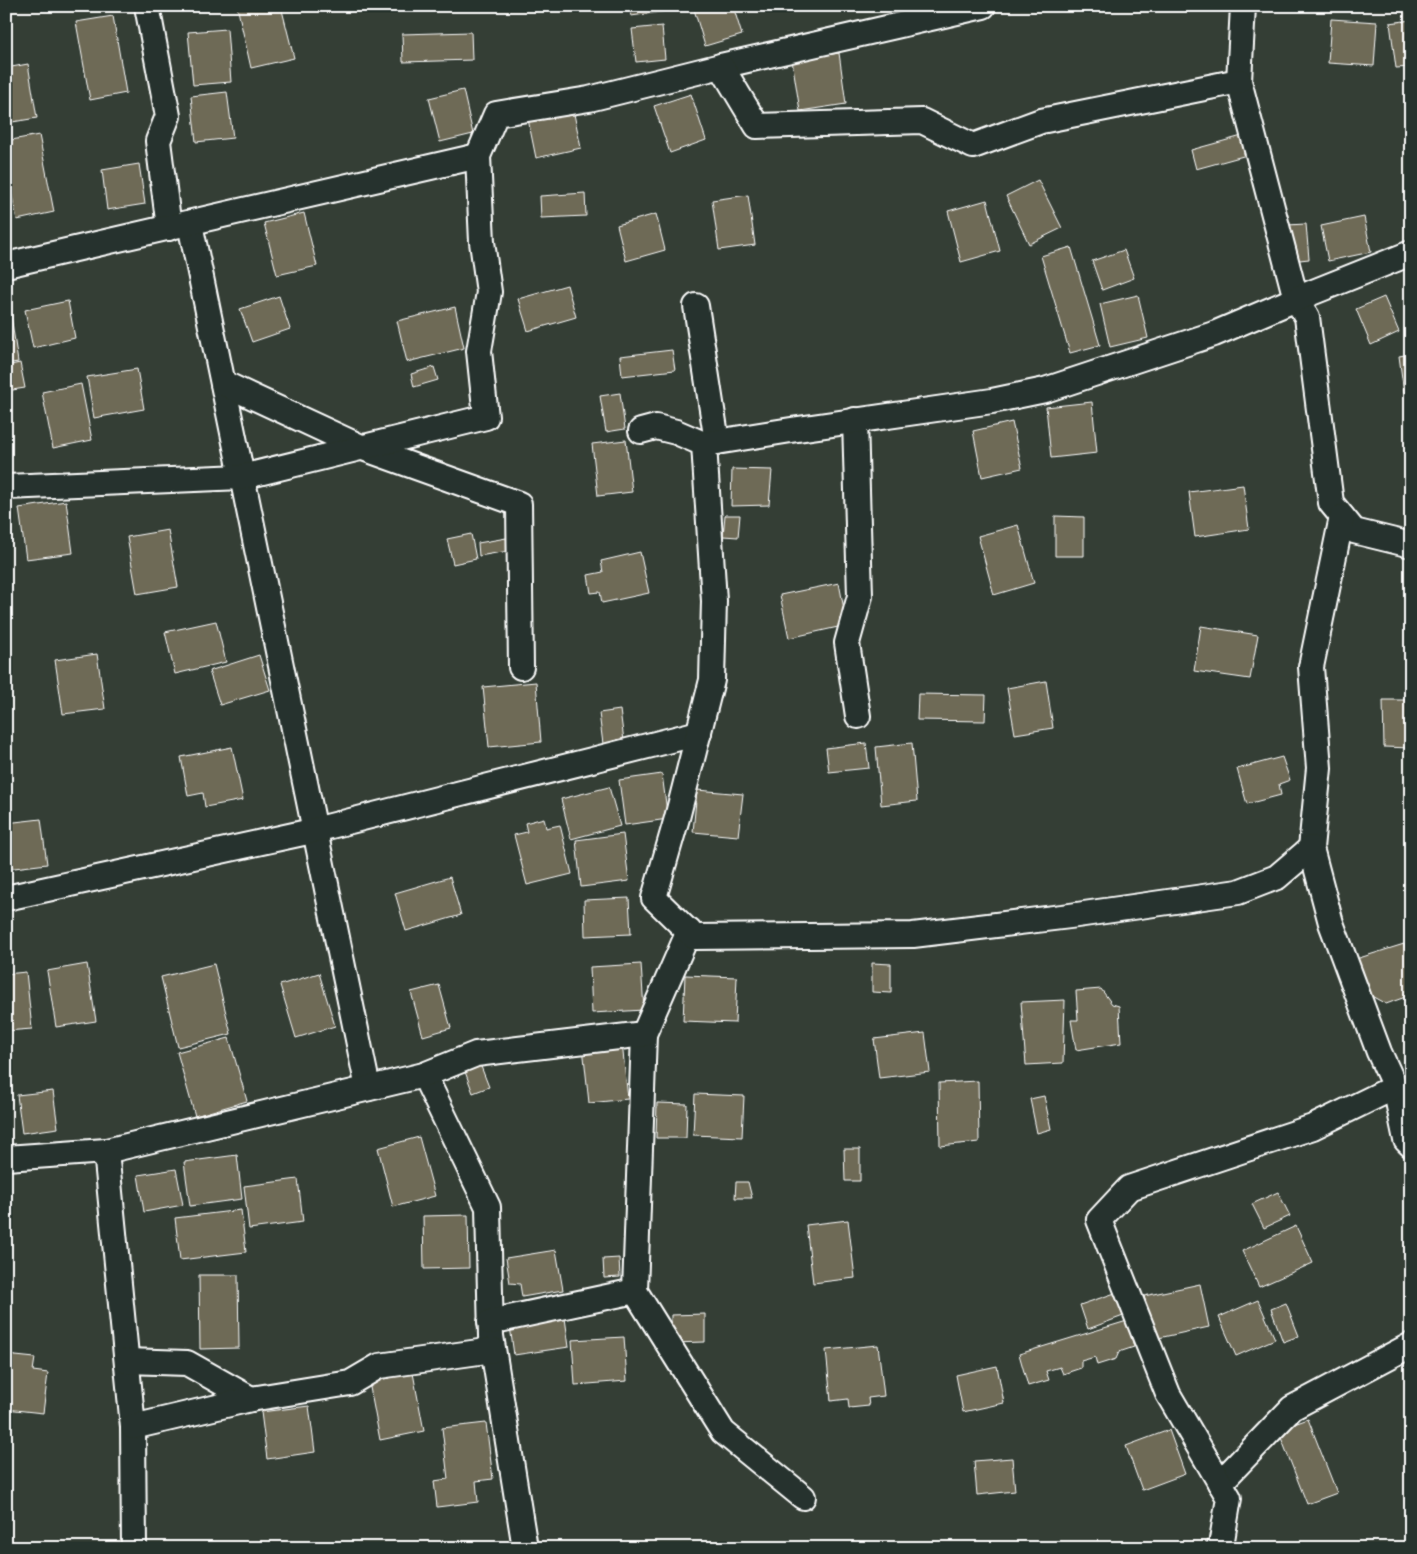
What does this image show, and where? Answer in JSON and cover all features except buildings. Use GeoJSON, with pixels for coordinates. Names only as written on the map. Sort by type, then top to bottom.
{"type":"FeatureCollection","features":[{"type":"Feature","properties":{"kind":"street"},"geometry":{"type":"LineString","coordinates":[[147,6],[168,116],[158,141],[223,382],[368,1088]]}},
{"type":"Feature","properties":{"kind":"street"},"geometry":{"type":"LineString","coordinates":[[6,487],[242,477],[486,417],[479,351],[489,292],[482,242],[478,156],[496,114],[589,98],[983,6]]}},
{"type":"Feature","properties":{"kind":"street"},"geometry":{"type":"LineString","coordinates":[[1243,6],[1239,81],[1296,299],[1307,317],[1331,503],[1354,531],[1411,545]]}},
{"type":"Feature","properties":{"kind":"street"},"geometry":{"type":"LineString","coordinates":[[721,66],[757,126],[922,120],[972,146],[1041,121],[1239,81]]}},
{"type":"Feature","properties":{"kind":"street"},"geometry":{"type":"LineString","coordinates":[[6,265],[478,156]]}},
{"type":"Feature","properties":{"kind":"street"},"geometry":{"type":"LineString","coordinates":[[641,431],[656,427],[711,443],[992,401],[1045,390],[1214,334],[1411,253]]}},
{"type":"Feature","properties":{"kind":"street"},"geometry":{"type":"LineString","coordinates":[[696,306],[711,443],[714,601],[712,680],[677,818],[654,898],[694,936],[913,935],[1070,916],[1238,892],[1278,877],[1311,848]]}},
{"type":"Feature","properties":{"kind":"street"},"geometry":{"type":"LineString","coordinates":[[223,382],[363,448],[519,504],[521,667]]}},
{"type":"Feature","properties":{"kind":"street"},"geometry":{"type":"LineString","coordinates":[[855,420],[860,596],[847,643],[858,716]]}},
{"type":"Feature","properties":{"kind":"street"},"geometry":{"type":"LineString","coordinates":[[1342,517],[1311,667],[1319,768],[1311,848],[1331,923],[1379,1052],[1395,1087],[1406,1140],[1411,1145]]}},
{"type":"Feature","properties":{"kind":"street"},"geometry":{"type":"LineString","coordinates":[[6,898],[314,830],[699,733]]}},
{"type":"Feature","properties":{"kind":"street"},"geometry":{"type":"LineString","coordinates":[[689,931],[644,1034],[635,1291],[723,1432],[803,1497]]}},
{"type":"Feature","properties":{"kind":"street"},"geometry":{"type":"LineString","coordinates":[[6,1158],[106,1151],[424,1075],[476,1054],[644,1034]]}},
{"type":"Feature","properties":{"kind":"street"},"geometry":{"type":"LineString","coordinates":[[424,1075],[488,1207],[490,1322],[493,1350],[528,1546]]}},
{"type":"Feature","properties":{"kind":"street"},"geometry":{"type":"LineString","coordinates":[[1219,1548],[1221,1546],[1229,1498],[1168,1394],[1099,1220],[1129,1188],[1314,1127],[1395,1087]]}},
{"type":"Feature","properties":{"kind":"street"},"geometry":{"type":"LineString","coordinates":[[106,1151],[133,1427],[134,1548]]}},
{"type":"Feature","properties":{"kind":"street"},"geometry":{"type":"LineString","coordinates":[[490,1322],[635,1291]]}},
{"type":"Feature","properties":{"kind":"street"},"geometry":{"type":"LineString","coordinates":[[1220,1483],[1292,1408],[1411,1345]]}},
{"type":"Feature","properties":{"kind":"street"},"geometry":{"type":"LineString","coordinates":[[133,1427],[252,1399],[350,1383],[379,1366],[493,1350]]}},
{"type":"Feature","properties":{"kind":"street"},"geometry":{"type":"LineString","coordinates":[[127,1361],[187,1363],[252,1399]]}}]}
